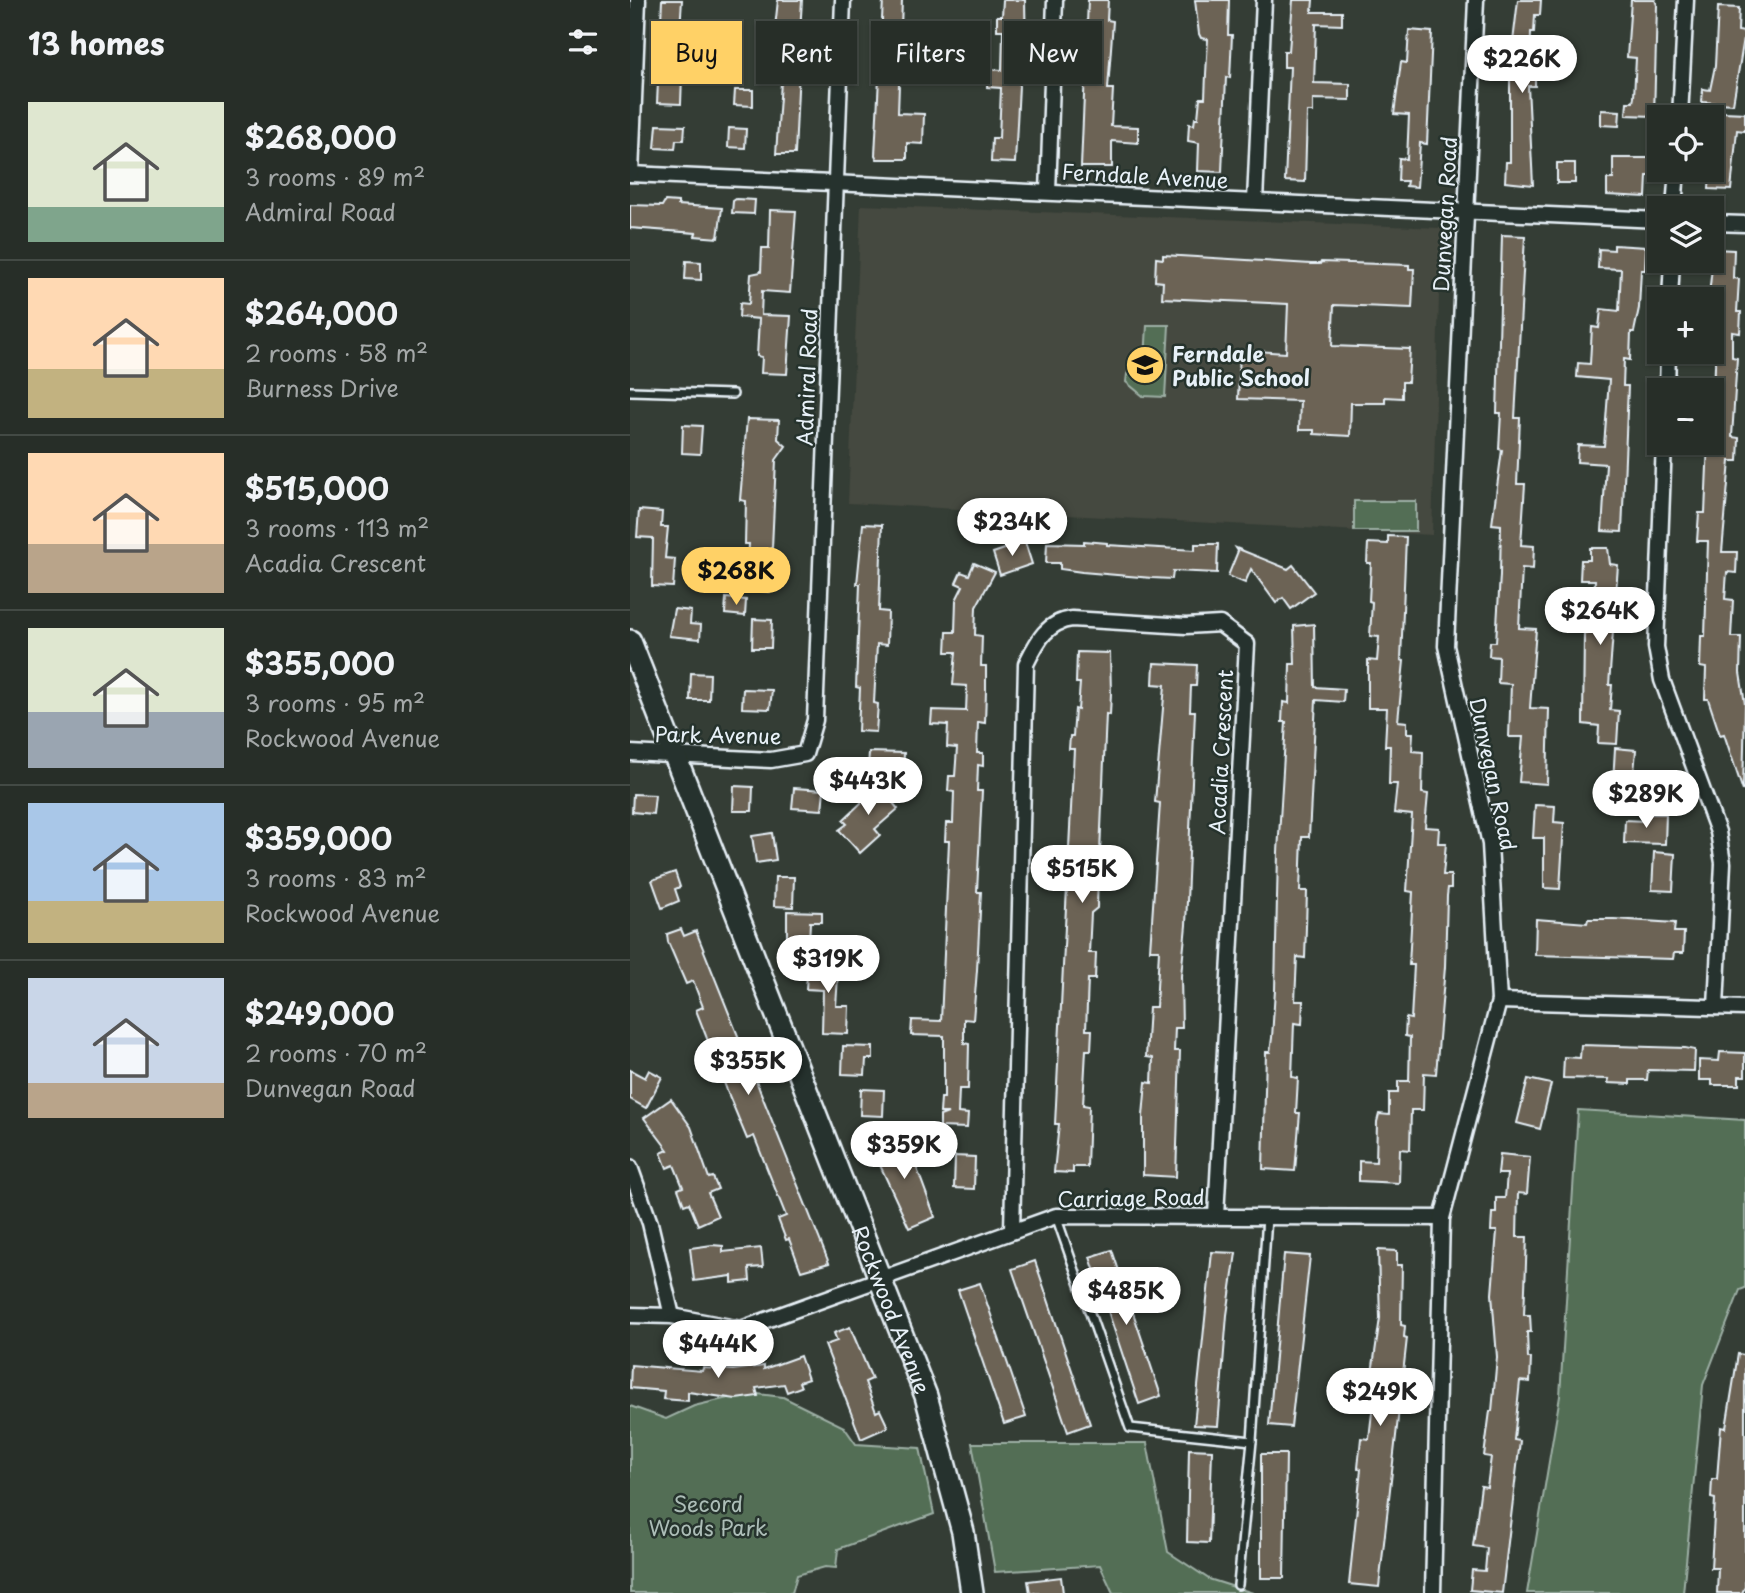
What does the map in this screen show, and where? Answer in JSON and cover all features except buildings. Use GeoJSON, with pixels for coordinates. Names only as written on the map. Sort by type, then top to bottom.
{"type":"FeatureCollection","features":[{"type":"Feature","properties":{"kind":"street"},"geometry":{"type":"LineString","coordinates":[[631,174],[638,0]]}},
{"type":"Feature","properties":{"kind":"street","name":"Admiral Road"},"geometry":{"type":"LineString","coordinates":[[805,754],[815,720],[843,0]]}},
{"type":"Feature","properties":{"kind":"street"},"geometry":{"type":"LineString","coordinates":[[1048,192],[1055,0]]}},
{"type":"Feature","properties":{"kind":"street"},"geometry":{"type":"LineString","coordinates":[[1255,201],[1264,0]]}},
{"type":"Feature","properties":{"kind":"street","name":"Dunvegan Road"},"geometry":{"type":"LineString","coordinates":[[1433,1593],[1442,1218],[1499,1002],[1490,844],[1446,646],[1464,211],[1476,0]]}},
{"type":"Feature","properties":{"kind":"street"},"geometry":{"type":"LineString","coordinates":[[1680,105],[1686,0]]}},
{"type":"Feature","properties":{"kind":"street","name":"Ferndale Avenue"},"geometry":{"type":"LineString","coordinates":[[631,174],[835,181],[1647,219]]}},
{"type":"Feature","properties":{"kind":"street"},"geometry":{"type":"LineString","coordinates":[[1724,223],[1745,224]]}},
{"type":"Feature","properties":{"kind":"street"},"geometry":{"type":"LineString","coordinates":[[1664,455],[1656,647],[1662,680],[1718,832],[1723,863],[1716,1007]]}},
{"type":"Feature","properties":{"kind":"street","name":"Acadia Crescent"},"geometry":{"type":"LineString","coordinates":[[1012,1230],[1026,664],[1040,635],[1060,620],[1072,619],[1186,626],[1220,624],[1247,645],[1216,1216]]}},
{"type":"Feature","properties":{"kind":"street","name":"Rockwood Avenue"},"geometry":{"type":"LineString","coordinates":[[630,641],[926,1396],[963,1532],[972,1593]]}},
{"type":"Feature","properties":{"kind":"street","name":"Park Avenue"},"geometry":{"type":"LineString","coordinates":[[630,753],[771,760],[805,754]]}},
{"type":"Feature","properties":{"kind":"street"},"geometry":{"type":"LineString","coordinates":[[1499,1002],[1745,1007]]}},
{"type":"Feature","properties":{"kind":"street"},"geometry":{"type":"LineString","coordinates":[[630,1167],[650,1223],[672,1316]]}},
{"type":"Feature","properties":{"kind":"street","name":"Carriage Road"},"geometry":{"type":"LineString","coordinates":[[630,1315],[672,1316],[741,1329],[1056,1216],[1442,1218]]}},
{"type":"Feature","properties":{"kind":"lane"},"geometry":{"type":"LineString","coordinates":[[630,391],[733,394]]}},
{"type":"Feature","properties":{"kind":"lane"},"geometry":{"type":"LineString","coordinates":[[1056,1216],[1130,1428],[1252,1441]]}},
{"type":"Feature","properties":{"kind":"lane"},"geometry":{"type":"LineString","coordinates":[[1238,1585],[1252,1441],[1267,1217]]}},
{"type":"Feature","properties":{"kind":"shaded area","name":"Ferndale Public School"},"geometry":{"type":"Polygon","coordinates":[[[861,205],[1441,228],[1432,535],[848,503],[861,205]]]}},
{"type":"Feature","properties":{"kind":"green space"},"geometry":{"type":"Polygon","coordinates":[[[1147,325],[1169,325],[1165,397],[1143,396],[1126,382],[1127,374],[1136,361],[1145,360],[1147,325]]]}},
{"type":"Feature","properties":{"kind":"green space"},"geometry":{"type":"Polygon","coordinates":[[[1354,501],[1416,501],[1416,531],[1354,531],[1354,501]]]}},
{"type":"Feature","properties":{"kind":"green space"},"geometry":{"type":"Polygon","coordinates":[[[1578,1110],[1745,1120],[1745,1288],[1740,1290],[1703,1385],[1683,1593],[1527,1593],[1560,1396],[1578,1110]]]}},
{"type":"Feature","properties":{"kind":"green space","name":"Secord Woods Park"},"geometry":{"type":"Polygon","coordinates":[[[749,1393],[783,1397],[844,1427],[856,1444],[920,1448],[934,1514],[838,1549],[836,1568],[825,1567],[797,1575],[792,1593],[630,1593],[630,1406],[666,1419],[694,1406],[749,1393]]]}},
{"type":"Feature","properties":{"kind":"green space"},"geometry":{"type":"Polygon","coordinates":[[[972,1443],[1147,1443],[1168,1552],[1209,1579],[1253,1593],[1113,1593],[1100,1565],[995,1572],[972,1443]]]}},
{"type":"Feature","properties":{"kind":"place","name":"Ferndale Public School"},"geometry":{"type":"Point","coordinates":[1145,365]}}]}
